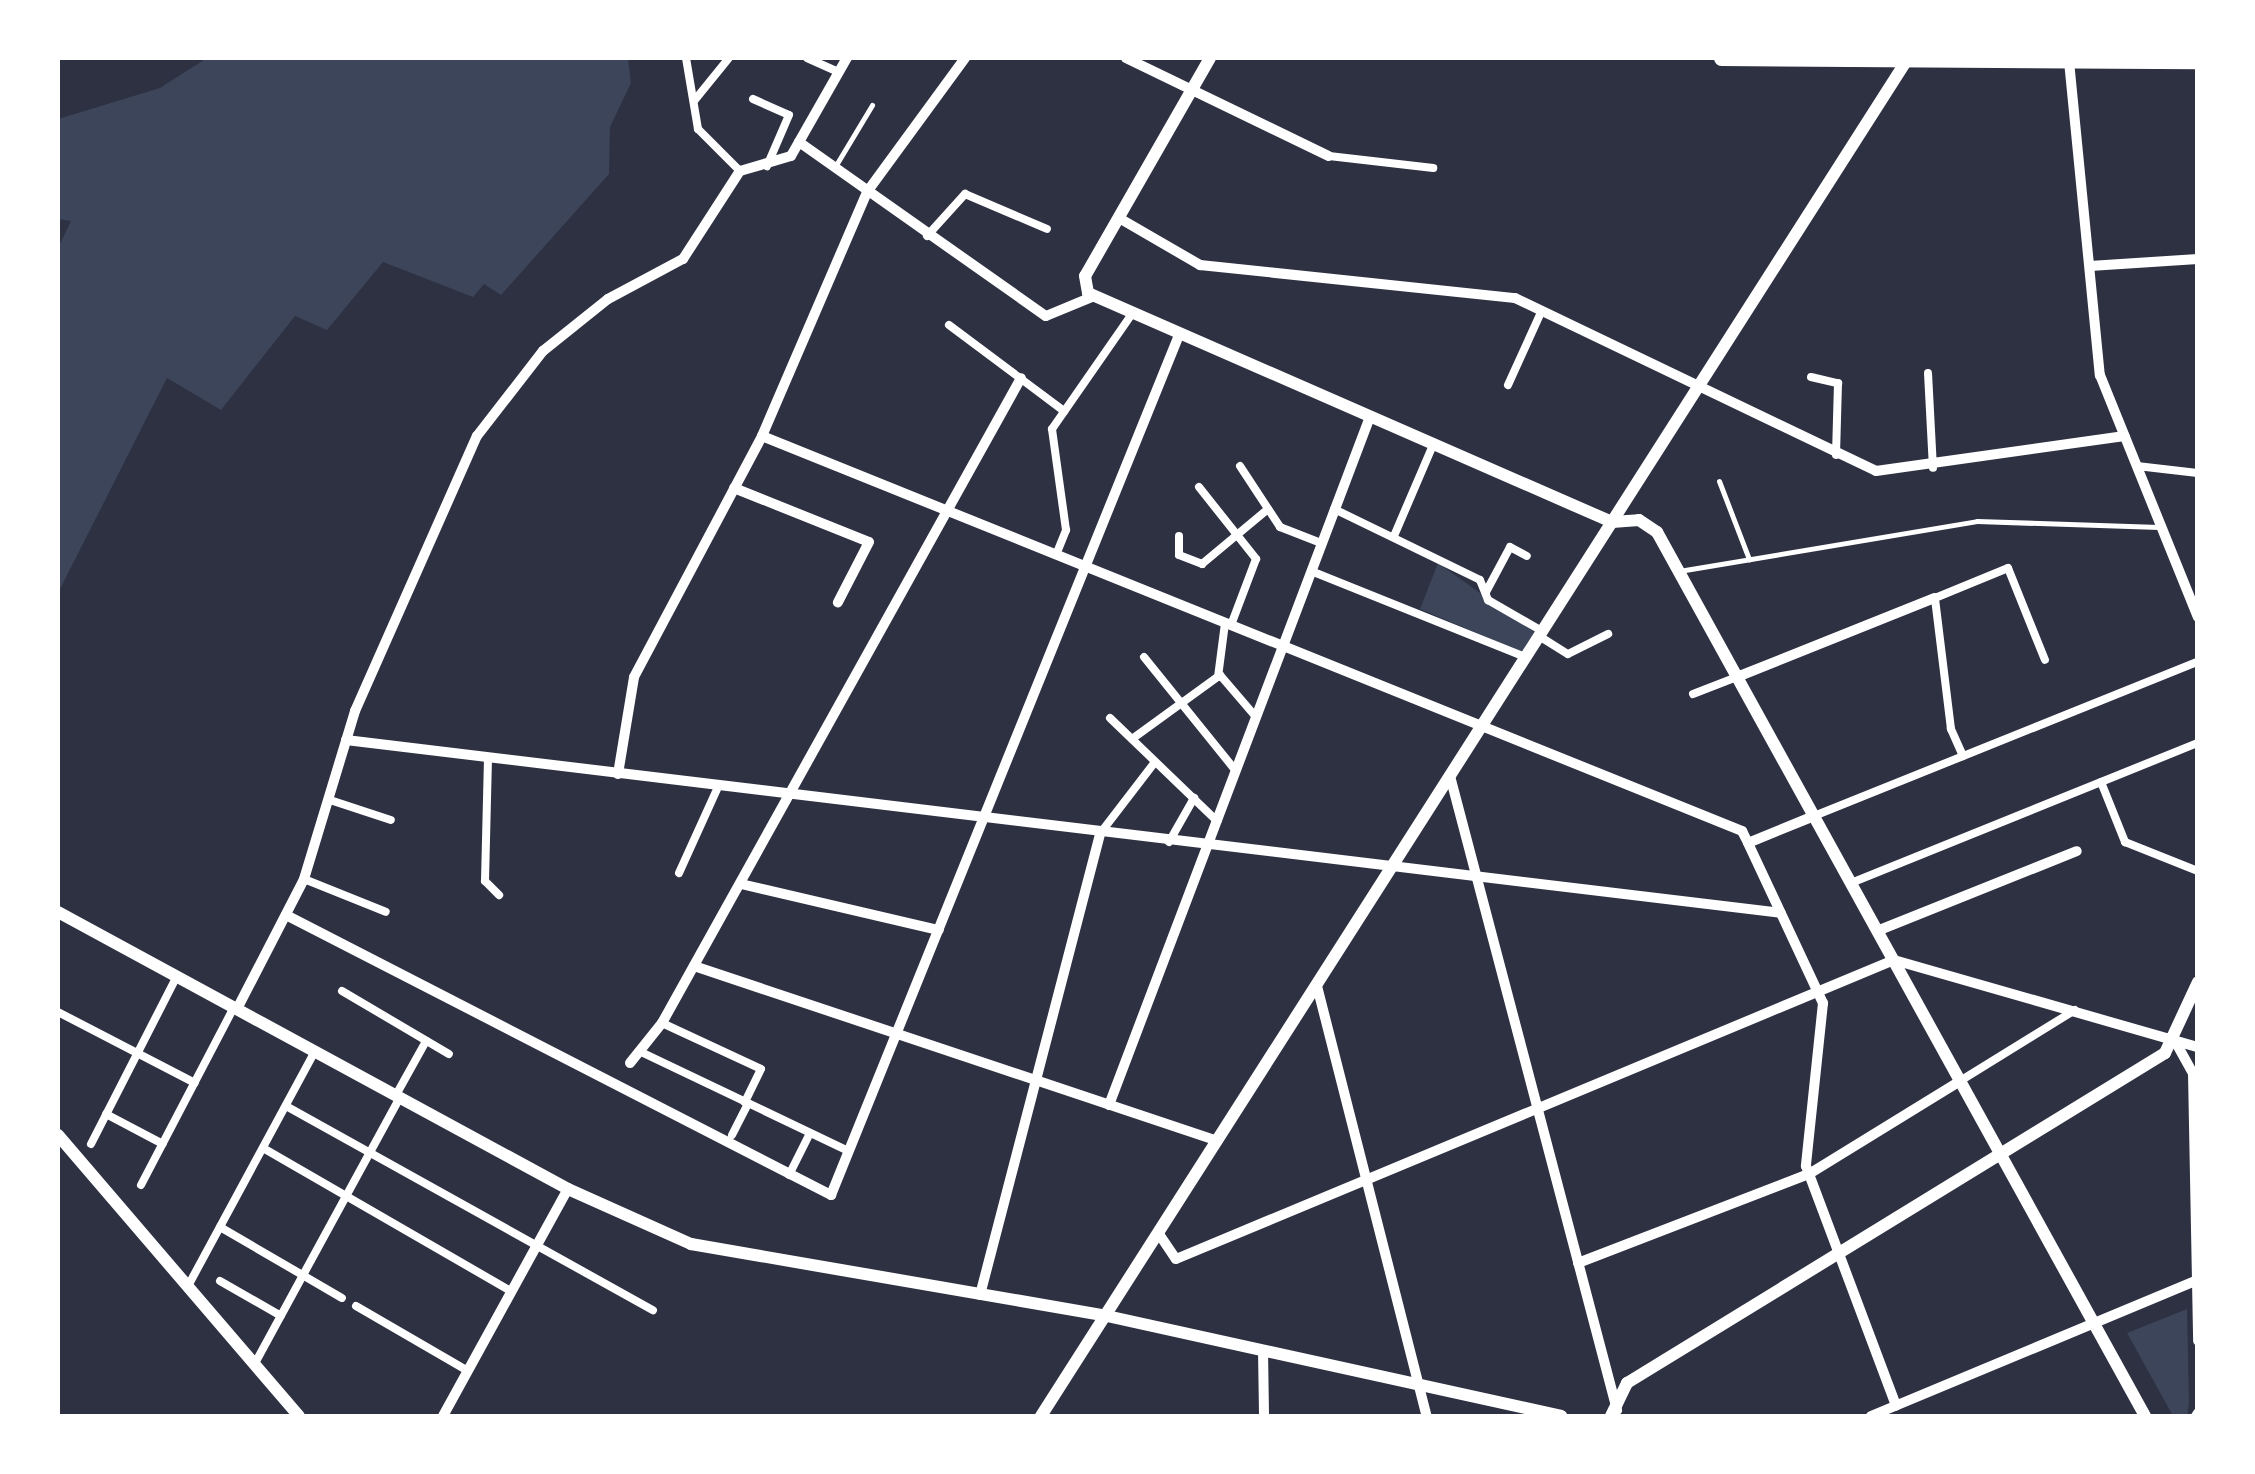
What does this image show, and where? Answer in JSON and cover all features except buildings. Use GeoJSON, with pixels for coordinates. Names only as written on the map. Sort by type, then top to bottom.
{"type":"FeatureCollection","features":[{"type":"Feature","properties":{"kind":"main road"},"geometry":{"type":"LineString","coordinates":[[1720,58],[2198,61]]}},
{"type":"Feature","properties":{"kind":"street"},"geometry":{"type":"LineString","coordinates":[[686,58],[700,133],[740,171]]}},
{"type":"Feature","properties":{"kind":"street"},"geometry":{"type":"LineString","coordinates":[[694,101],[728,58]]}},
{"type":"Feature","properties":{"kind":"street"},"geometry":{"type":"LineString","coordinates":[[807,58],[839,72]]}},
{"type":"Feature","properties":{"kind":"street"},"geometry":{"type":"LineString","coordinates":[[142,1185],[304,879],[346,740],[477,436],[542,351],[608,300],[683,260],[740,171],[766,167],[799,142],[847,58]]}},
{"type":"Feature","properties":{"kind":"street"},"geometry":{"type":"LineString","coordinates":[[618,774],[634,677],[762,436],[867,192],[965,58]]}},
{"type":"Feature","properties":{"kind":"street"},"geometry":{"type":"LineString","coordinates":[[1126,58],[1329,156],[1432,168]]}},
{"type":"Feature","properties":{"kind":"street"},"geometry":{"type":"LineString","coordinates":[[1092,296],[1086,276],[1210,58]]}},
{"type":"Feature","properties":{"kind":"street"},"geometry":{"type":"LineString","coordinates":[[1041,1416],[1905,59]]}},
{"type":"Feature","properties":{"kind":"street"},"geometry":{"type":"LineString","coordinates":[[2069,61],[2100,375],[2198,616]]}},
{"type":"Feature","properties":{"kind":"street"},"geometry":{"type":"LineString","coordinates":[[753,99],[790,115],[766,167]]}},
{"type":"Feature","properties":{"kind":"street"},"geometry":{"type":"LineString","coordinates":[[799,142],[927,236],[1046,316],[1092,296],[1612,522],[1650,524],[2145,1416]]}},
{"type":"Feature","properties":{"kind":"street"},"geometry":{"type":"LineString","coordinates":[[927,236],[965,194],[1047,229]]}},
{"type":"Feature","properties":{"kind":"street"},"geometry":{"type":"LineString","coordinates":[[1119,218],[1200,265],[1515,298],[1700,383],[1836,455],[1876,471],[1933,468],[2125,436]]}},
{"type":"Feature","properties":{"kind":"street"},"geometry":{"type":"LineString","coordinates":[[2090,266],[2198,259]]}},
{"type":"Feature","properties":{"kind":"street"},"geometry":{"type":"LineString","coordinates":[[1508,384],[1542,310]]}},
{"type":"Feature","properties":{"kind":"street"},"geometry":{"type":"LineString","coordinates":[[1056,555],[1066,530],[1052,428],[1132,314]]}},
{"type":"Feature","properties":{"kind":"street"},"geometry":{"type":"LineString","coordinates":[[949,325],[1064,411]]}},
{"type":"Feature","properties":{"kind":"street"},"geometry":{"type":"LineString","coordinates":[[286,915],[831,1194],[1180,335]]}},
{"type":"Feature","properties":{"kind":"street"},"geometry":{"type":"LineString","coordinates":[[1928,373],[1933,468]]}},
{"type":"Feature","properties":{"kind":"street"},"geometry":{"type":"LineString","coordinates":[[1811,377],[1838,383],[1836,455]]}},
{"type":"Feature","properties":{"kind":"street"},"geometry":{"type":"LineString","coordinates":[[630,1063],[662,1022],[741,884],[951,512],[1020,378]]}},
{"type":"Feature","properties":{"kind":"street"},"geometry":{"type":"LineString","coordinates":[[1109,1105],[1370,417]]}},
{"type":"Feature","properties":{"kind":"street"},"geometry":{"type":"LineString","coordinates":[[762,436],[1742,831],[1818,992],[1809,1174],[1896,1406]]}},
{"type":"Feature","properties":{"kind":"street"},"geometry":{"type":"LineString","coordinates":[[1394,536],[1433,445]]}},
{"type":"Feature","properties":{"kind":"street"},"geometry":{"type":"LineString","coordinates":[[1240,466],[1280,527],[1321,543]]}},
{"type":"Feature","properties":{"kind":"street"},"geometry":{"type":"LineString","coordinates":[[2137,466],[2198,473]]}},
{"type":"Feature","properties":{"kind":"street"},"geometry":{"type":"LineString","coordinates":[[1132,739],[1218,677],[1228,624],[1256,559],[1199,487]]}},
{"type":"Feature","properties":{"kind":"street"},"geometry":{"type":"LineString","coordinates":[[734,488],[869,542],[838,602]]}},
{"type":"Feature","properties":{"kind":"street"},"geometry":{"type":"LineString","coordinates":[[1180,536],[1178,555],[1202,564],[1268,508]]}},
{"type":"Feature","properties":{"kind":"street"},"geometry":{"type":"LineString","coordinates":[[1334,509],[1480,580],[1486,592],[1568,654],[1608,634]]}},
{"type":"Feature","properties":{"kind":"street"},"geometry":{"type":"LineString","coordinates":[[1486,592],[1510,547],[1527,556]]}},
{"type":"Feature","properties":{"kind":"street"},"geometry":{"type":"LineString","coordinates":[[1694,694],[2008,568],[2045,660]]}},
{"type":"Feature","properties":{"kind":"street"},"geometry":{"type":"LineString","coordinates":[[1311,571],[1526,657]]}},
{"type":"Feature","properties":{"kind":"street"},"geometry":{"type":"LineString","coordinates":[[1935,598],[1951,729],[1963,756]]}},
{"type":"Feature","properties":{"kind":"street"},"geometry":{"type":"LineString","coordinates":[[1144,658],[1236,771]]}},
{"type":"Feature","properties":{"kind":"street"},"geometry":{"type":"LineString","coordinates":[[1748,843],[2198,662]]}},
{"type":"Feature","properties":{"kind":"street"},"geometry":{"type":"LineString","coordinates":[[1218,677],[1256,717]]}},
{"type":"Feature","properties":{"kind":"street"},"geometry":{"type":"LineString","coordinates":[[1110,718],[1216,821]]}},
{"type":"Feature","properties":{"kind":"street"},"geometry":{"type":"LineString","coordinates":[[346,740],[1390,872],[1781,913]]}},
{"type":"Feature","properties":{"kind":"street"},"geometry":{"type":"LineString","coordinates":[[1851,883],[2198,743]]}},
{"type":"Feature","properties":{"kind":"street"},"geometry":{"type":"LineString","coordinates":[[488,758],[485,881],[499,895]]}},
{"type":"Feature","properties":{"kind":"street"},"geometry":{"type":"LineString","coordinates":[[980,1295],[1100,835],[1155,762]]}},
{"type":"Feature","properties":{"kind":"street"},"geometry":{"type":"LineString","coordinates":[[1450,776],[1615,1415]]}},
{"type":"Feature","properties":{"kind":"street"},"geometry":{"type":"LineString","coordinates":[[2100,782],[2125,842],[2198,871]]}},
{"type":"Feature","properties":{"kind":"street"},"geometry":{"type":"LineString","coordinates":[[679,873],[718,787]]}},
{"type":"Feature","properties":{"kind":"street"},"geometry":{"type":"LineString","coordinates":[[1168,844],[1194,798]]}},
{"type":"Feature","properties":{"kind":"street"},"geometry":{"type":"LineString","coordinates":[[330,800],[391,820]]}},
{"type":"Feature","properties":{"kind":"street"},"geometry":{"type":"LineString","coordinates":[[1878,931],[2077,851]]}},
{"type":"Feature","properties":{"kind":"street"},"geometry":{"type":"LineString","coordinates":[[304,879],[386,912]]}},
{"type":"Feature","properties":{"kind":"street"},"geometry":{"type":"LineString","coordinates":[[741,884],[938,930]]}},
{"type":"Feature","properties":{"kind":"street"},"geometry":{"type":"LineString","coordinates":[[58,912],[568,1188],[692,1244],[1106,1316],[1561,1416]]}},
{"type":"Feature","properties":{"kind":"street"},"geometry":{"type":"LineString","coordinates":[[1159,1234],[1176,1259],[1894,960],[2198,1047]]}},
{"type":"Feature","properties":{"kind":"street"},"geometry":{"type":"LineString","coordinates":[[694,966],[1218,1141]]}},
{"type":"Feature","properties":{"kind":"street"},"geometry":{"type":"LineString","coordinates":[[91,1144],[177,976]]}},
{"type":"Feature","properties":{"kind":"street"},"geometry":{"type":"LineString","coordinates":[[1615,1415],[1627,1383],[2000,1154],[2174,1040],[2198,982]]}},
{"type":"Feature","properties":{"kind":"street"},"geometry":{"type":"LineString","coordinates":[[1316,986],[1427,1416]]}},
{"type":"Feature","properties":{"kind":"street"},"geometry":{"type":"LineString","coordinates":[[342,991],[448,1054]]}},
{"type":"Feature","properties":{"kind":"street"},"geometry":{"type":"LineString","coordinates":[[1578,1263],[1809,1174],[2076,1010]]}},
{"type":"Feature","properties":{"kind":"street"},"geometry":{"type":"LineString","coordinates":[[58,1012],[194,1083]]}},
{"type":"Feature","properties":{"kind":"street"},"geometry":{"type":"LineString","coordinates":[[662,1022],[762,1069],[732,1135]]}},
{"type":"Feature","properties":{"kind":"street"},"geometry":{"type":"LineString","coordinates":[[253,1366],[370,1153],[426,1040]]}},
{"type":"Feature","properties":{"kind":"street"},"geometry":{"type":"LineString","coordinates":[[2174,1040],[2193,1073]]}},
{"type":"Feature","properties":{"kind":"street"},"geometry":{"type":"LineString","coordinates":[[186,1290],[315,1051]]}},
{"type":"Feature","properties":{"kind":"street"},"geometry":{"type":"LineString","coordinates":[[640,1052],[849,1151]]}},
{"type":"Feature","properties":{"kind":"street"},"geometry":{"type":"LineString","coordinates":[[2198,1060],[2193,1073],[2198,1342]]}},
{"type":"Feature","properties":{"kind":"street"},"geometry":{"type":"LineString","coordinates":[[286,1106],[654,1310]]}},
{"type":"Feature","properties":{"kind":"street"},"geometry":{"type":"LineString","coordinates":[[106,1114],[163,1144]]}},
{"type":"Feature","properties":{"kind":"street"},"geometry":{"type":"LineString","coordinates":[[789,1175],[810,1133]]}},
{"type":"Feature","properties":{"kind":"street"},"geometry":{"type":"LineString","coordinates":[[58,1135],[186,1290],[299,1416]]}},
{"type":"Feature","properties":{"kind":"street"},"geometry":{"type":"LineString","coordinates":[[263,1148],[511,1291]]}},
{"type":"Feature","properties":{"kind":"street"},"geometry":{"type":"LineString","coordinates":[[442,1416],[568,1188]]}},
{"type":"Feature","properties":{"kind":"street"},"geometry":{"type":"LineString","coordinates":[[220,1227],[342,1298]]}},
{"type":"Feature","properties":{"kind":"street"},"geometry":{"type":"LineString","coordinates":[[1870,1416],[2197,1280]]}},
{"type":"Feature","properties":{"kind":"street"},"geometry":{"type":"LineString","coordinates":[[220,1281],[280,1316]]}},
{"type":"Feature","properties":{"kind":"street"},"geometry":{"type":"LineString","coordinates":[[356,1306],[468,1371]]}},
{"type":"Feature","properties":{"kind":"street"},"geometry":{"type":"LineString","coordinates":[[1263,1350],[1264,1416]]}},
{"type":"Feature","properties":{"kind":"lane"},"geometry":{"type":"LineString","coordinates":[[834,168],[872,105]]}},
{"type":"Feature","properties":{"kind":"lane"},"geometry":{"type":"LineString","coordinates":[[1719,481],[1749,559]]}},
{"type":"Feature","properties":{"kind":"lane"},"geometry":{"type":"LineString","coordinates":[[1679,571],[1977,521],[2162,527]]}},
{"type":"Feature","properties":{"kind":"shaded area"},"geometry":{"type":"Polygon","coordinates":[[[207,58],[628,58],[631,83],[610,127],[609,174],[501,295],[484,284],[473,297],[383,262],[327,330],[295,316],[221,410],[167,378],[58,593],[58,248],[71,221],[58,219],[58,119],[160,88],[207,58]]]}},
{"type":"Feature","properties":{"kind":"shaded area"},"geometry":{"type":"Polygon","coordinates":[[[1438,563],[1536,633],[1524,653],[1420,609],[1438,563]]]}},
{"type":"Feature","properties":{"kind":"shaded area"},"geometry":{"type":"Polygon","coordinates":[[[2187,1309],[2189,1403],[2187,1416],[2173,1416],[2127,1333],[2187,1309]]]}}]}
